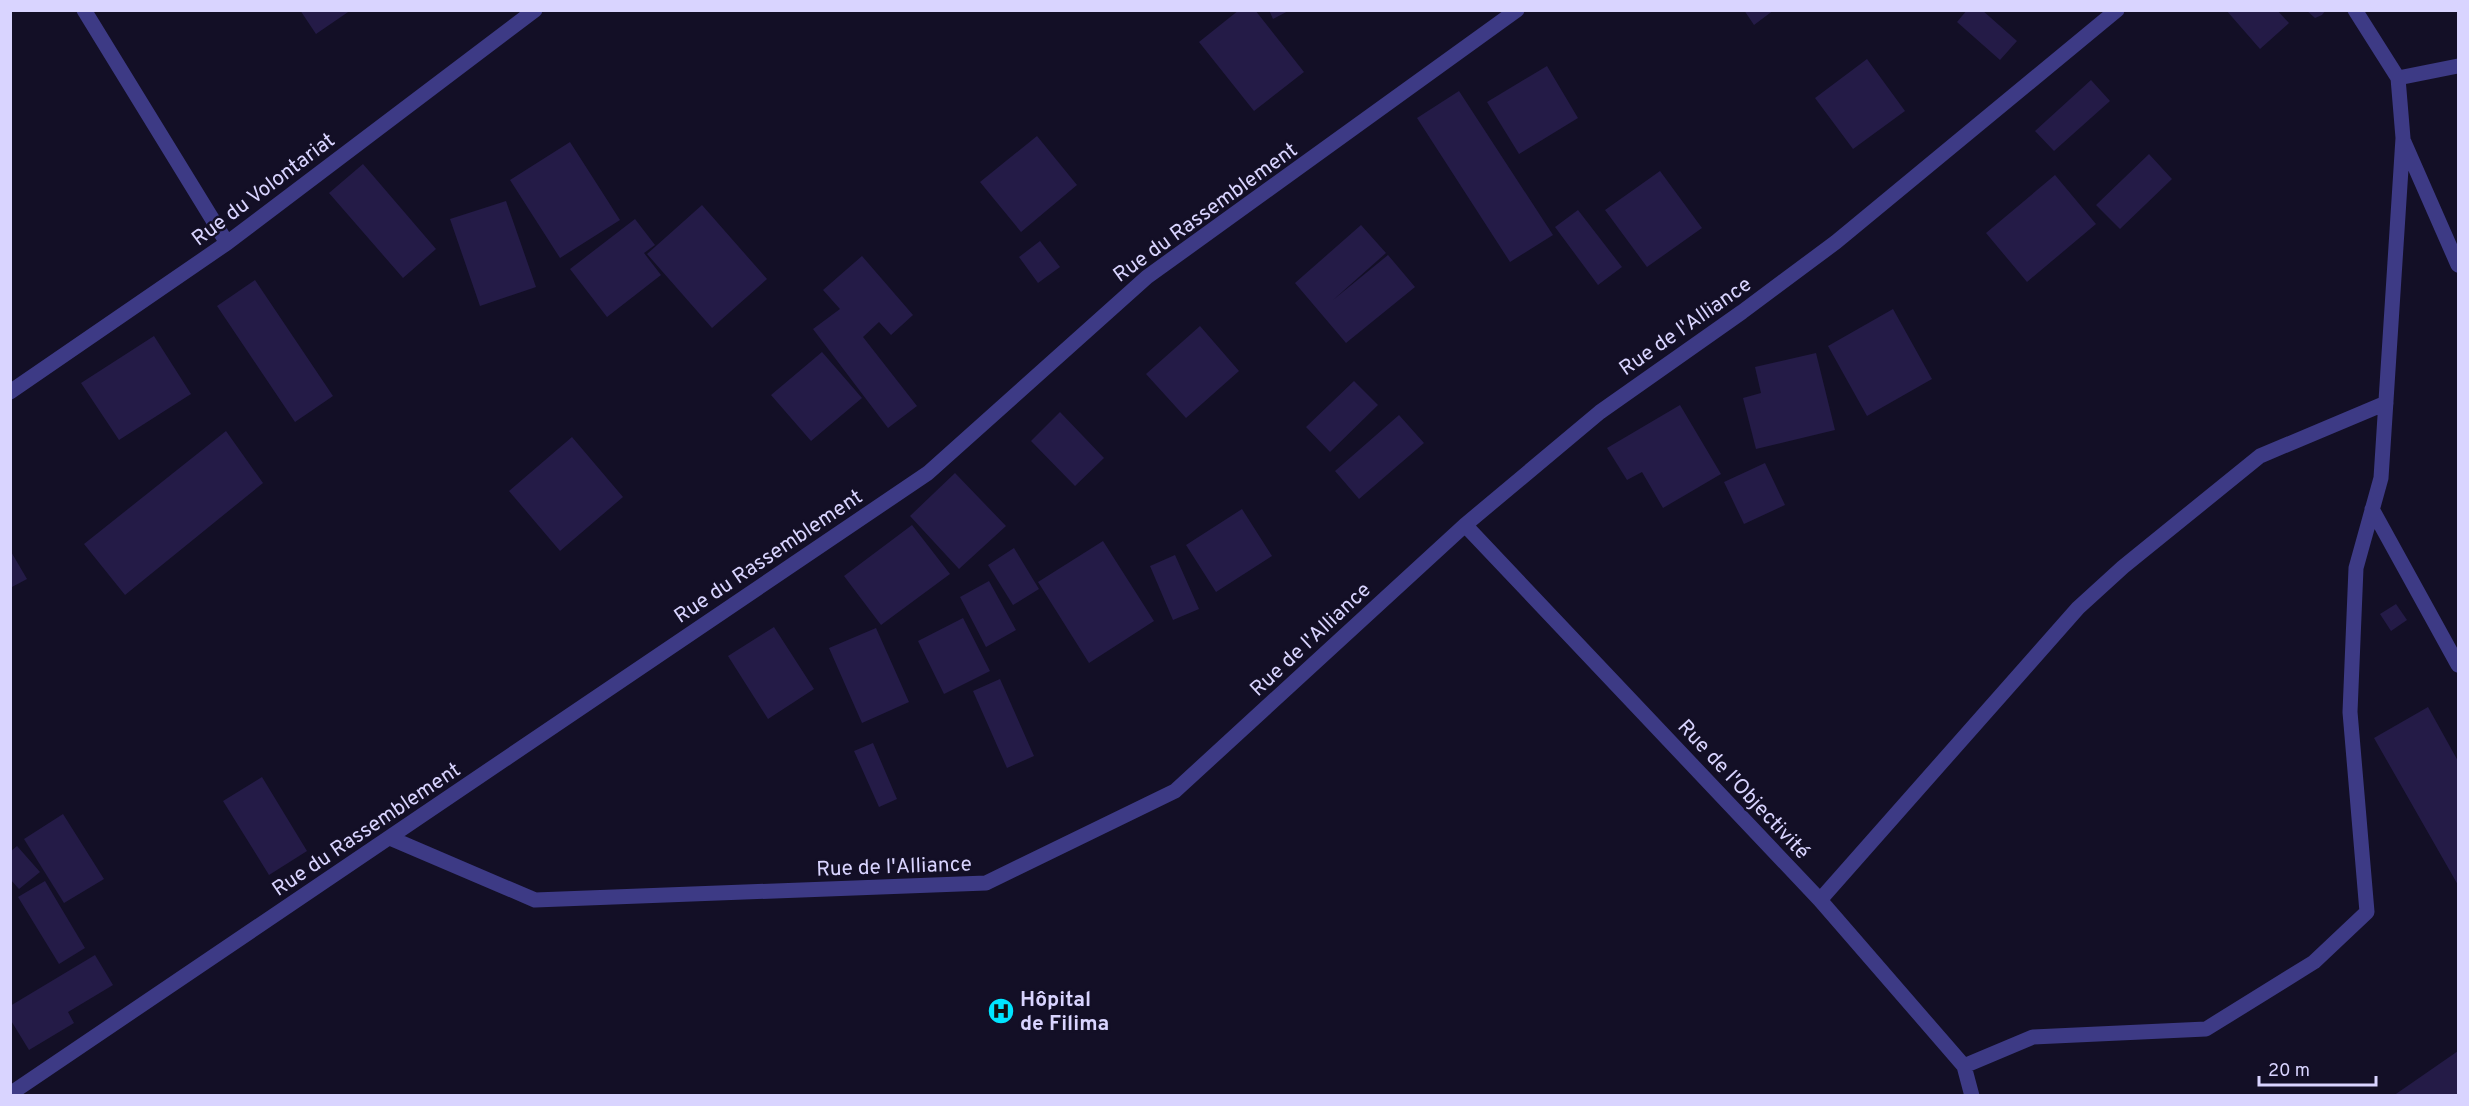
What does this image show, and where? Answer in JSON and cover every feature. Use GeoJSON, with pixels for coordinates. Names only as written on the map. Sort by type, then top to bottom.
{"type":"FeatureCollection","features":[{"type":"Feature","properties":{"kind":"street"},"geometry":{"type":"LineString","coordinates":[[84,10],[227,243]]}},
{"type":"Feature","properties":{"kind":"street","name":"Rue du Volontariat"},"geometry":{"type":"LineString","coordinates":[[10,392],[227,243],[535,10]]}},
{"type":"Feature","properties":{"kind":"street","name":"Rue du Rassemblement"},"geometry":{"type":"LineString","coordinates":[[17,1093],[928,473],[1147,277],[1517,10]]}},
{"type":"Feature","properties":{"kind":"street","name":"Rue de l'Alliance"},"geometry":{"type":"LineString","coordinates":[[390,838],[535,900],[986,883],[1175,791],[1465,525],[1600,412],[1742,312],[1836,242],[2117,10]]}},
{"type":"Feature","properties":{"kind":"street"},"geometry":{"type":"LineString","coordinates":[[1964,1066],[2033,1037],[2206,1029],[2314,962],[2367,912],[2350,712],[2356,568],[2381,478],[2403,138],[2398,78],[2355,10]]}},
{"type":"Feature","properties":{"kind":"street"},"geometry":{"type":"LineString","coordinates":[[2398,78],[2458,66]]}},
{"type":"Feature","properties":{"kind":"street"},"geometry":{"type":"LineString","coordinates":[[2403,138],[2458,265]]}},
{"type":"Feature","properties":{"kind":"street"},"geometry":{"type":"LineString","coordinates":[[1820,900],[2072,615],[2123,567],[2260,456],[2386,403]]}},
{"type":"Feature","properties":{"kind":"street"},"geometry":{"type":"LineString","coordinates":[[2372,509],[2458,665]]}},
{"type":"Feature","properties":{"kind":"street","name":"Rue de l'Objectivité"},"geometry":{"type":"LineString","coordinates":[[1465,525],[1820,900],[1964,1066],[1972,1095]]}},
{"type":"Feature","properties":{"kind":"building"},"geometry":{"type":"Polygon","coordinates":[[[300,10],[351,10],[316,34],[300,10]]]}},
{"type":"Feature","properties":{"kind":"building"},"geometry":{"type":"Polygon","coordinates":[[[1239,10],[1255,10],[1304,72],[1254,111],[1199,42],[1239,10]]]}},
{"type":"Feature","properties":{"kind":"building"},"geometry":{"type":"Polygon","coordinates":[[[1269,10],[1290,10],[1273,19],[1269,10]]]}},
{"type":"Feature","properties":{"kind":"building"},"geometry":{"type":"Polygon","coordinates":[[[1744,10],[1774,10],[1754,25],[1744,10]]]}},
{"type":"Feature","properties":{"kind":"building"},"geometry":{"type":"Polygon","coordinates":[[[1967,10],[1982,10],[2017,41],[2000,60],[1957,22],[1967,10]]]}},
{"type":"Feature","properties":{"kind":"building"},"geometry":{"type":"Polygon","coordinates":[[[2226,10],[2277,10],[2289,23],[2260,49],[2226,10]]]}},
{"type":"Feature","properties":{"kind":"building"},"geometry":{"type":"Polygon","coordinates":[[[2306,10],[2326,10],[2315,18],[2306,10]]]}},
{"type":"Feature","properties":{"kind":"building"},"geometry":{"type":"Polygon","coordinates":[[[1867,59],[1905,111],[1853,149],[1815,98],[1867,59]]]}},
{"type":"Feature","properties":{"kind":"building"},"geometry":{"type":"Polygon","coordinates":[[[1547,66],[1578,118],[1519,154],[1487,102],[1547,66]]]}},
{"type":"Feature","properties":{"kind":"building"},"geometry":{"type":"Polygon","coordinates":[[[2091,80],[2110,101],[2054,151],[2035,131],[2091,80]]]}},
{"type":"Feature","properties":{"kind":"building"},"geometry":{"type":"Polygon","coordinates":[[[1459,91],[1553,235],[1510,262],[1417,118],[1459,91]]]}},
{"type":"Feature","properties":{"kind":"building"},"geometry":{"type":"Polygon","coordinates":[[[1037,136],[1077,185],[1021,232],[980,182],[1037,136]]]}},
{"type":"Feature","properties":{"kind":"building"},"geometry":{"type":"Polygon","coordinates":[[[570,142],[620,220],[560,258],[510,180],[570,142]]]}},
{"type":"Feature","properties":{"kind":"building"},"geometry":{"type":"Polygon","coordinates":[[[2149,154],[2172,179],[2120,229],[2096,205],[2149,154]]]}},
{"type":"Feature","properties":{"kind":"building"},"geometry":{"type":"Polygon","coordinates":[[[363,164],[436,249],[403,278],[329,193],[363,164]]]}},
{"type":"Feature","properties":{"kind":"building"},"geometry":{"type":"Polygon","coordinates":[[[1660,171],[1702,228],[1647,267],[1605,210],[1660,171]]]}},
{"type":"Feature","properties":{"kind":"building"},"geometry":{"type":"Polygon","coordinates":[[[2055,175],[2096,224],[2027,282],[1986,233],[2055,175]]]}},
{"type":"Feature","properties":{"kind":"building"},"geometry":{"type":"Polygon","coordinates":[[[506,201],[536,287],[480,306],[450,219],[506,201]]]}},
{"type":"Feature","properties":{"kind":"building"},"geometry":{"type":"Polygon","coordinates":[[[702,205],[767,279],[712,328],[647,254],[702,205]]]}},
{"type":"Feature","properties":{"kind":"building"},"geometry":{"type":"Polygon","coordinates":[[[1578,210],[1622,267],[1598,285],[1555,227],[1578,210]]]}},
{"type":"Feature","properties":{"kind":"building"},"geometry":{"type":"Polygon","coordinates":[[[635,219],[655,245],[644,253],[661,275],[607,317],[570,269],[635,219]]]}},
{"type":"Feature","properties":{"kind":"building"},"geometry":{"type":"Polygon","coordinates":[[[1361,225],[1386,253],[1333,300],[1388,255],[1415,287],[1346,343],[1295,283],[1361,225]]]}},
{"type":"Feature","properties":{"kind":"building"},"geometry":{"type":"Polygon","coordinates":[[[1040,241],[1060,267],[1038,283],[1019,257],[1040,241]]]}},
{"type":"Feature","properties":{"kind":"building"},"geometry":{"type":"Polygon","coordinates":[[[862,256],[913,315],[891,335],[879,322],[863,337],[917,406],[888,428],[813,329],[840,309],[823,290],[862,256]]]}},
{"type":"Feature","properties":{"kind":"building"},"geometry":{"type":"Polygon","coordinates":[[[255,280],[333,396],[295,422],[217,306],[255,280]]]}},
{"type":"Feature","properties":{"kind":"building"},"geometry":{"type":"Polygon","coordinates":[[[1893,309],[1932,379],[1867,416],[1828,346],[1893,309]]]}},
{"type":"Feature","properties":{"kind":"building"},"geometry":{"type":"Polygon","coordinates":[[[1200,326],[1239,371],[1186,418],[1146,374],[1200,326]]]}},
{"type":"Feature","properties":{"kind":"building"},"geometry":{"type":"Polygon","coordinates":[[[154,336],[191,394],[119,440],[81,383],[154,336]]]}},
{"type":"Feature","properties":{"kind":"building"},"geometry":{"type":"Polygon","coordinates":[[[822,352],[862,398],[811,441],[771,395],[822,352]]]}},
{"type":"Feature","properties":{"kind":"building"},"geometry":{"type":"Polygon","coordinates":[[[1816,353],[1835,430],[1756,449],[1743,398],[1761,393],[1755,367],[1816,353]]]}},
{"type":"Feature","properties":{"kind":"building"},"geometry":{"type":"Polygon","coordinates":[[[1354,381],[1378,405],[1330,452],[1306,427],[1354,381]]]}},
{"type":"Feature","properties":{"kind":"building"},"geometry":{"type":"Polygon","coordinates":[[[1680,405],[1721,474],[1663,508],[1642,472],[1627,480],[1607,448],[1680,405]]]}},
{"type":"Feature","properties":{"kind":"building"},"geometry":{"type":"Polygon","coordinates":[[[1060,412],[1104,458],[1075,486],[1031,441],[1060,412]]]}},
{"type":"Feature","properties":{"kind":"building"},"geometry":{"type":"Polygon","coordinates":[[[1399,415],[1424,443],[1359,499],[1335,471],[1399,415]]]}},
{"type":"Feature","properties":{"kind":"building"},"geometry":{"type":"Polygon","coordinates":[[[226,431],[263,483],[125,595],[84,544],[226,431]]]}},
{"type":"Feature","properties":{"kind":"building"},"geometry":{"type":"Polygon","coordinates":[[[572,437],[623,497],[560,551],[509,491],[572,437]]]}},
{"type":"Feature","properties":{"kind":"building"},"geometry":{"type":"Polygon","coordinates":[[[1765,463],[1785,505],[1744,524],[1724,482],[1765,463]]]}},
{"type":"Feature","properties":{"kind":"building"},"geometry":{"type":"Polygon","coordinates":[[[955,473],[1006,526],[959,569],[910,516],[955,473]]]}},
{"type":"Feature","properties":{"kind":"building"},"geometry":{"type":"Polygon","coordinates":[[[1242,509],[1272,556],[1216,592],[1186,545],[1242,509]]]}},
{"type":"Feature","properties":{"kind":"building"},"geometry":{"type":"Polygon","coordinates":[[[912,525],[950,574],[881,625],[844,576],[912,525]]]}},
{"type":"Feature","properties":{"kind":"building"},"geometry":{"type":"Polygon","coordinates":[[[1103,541],[1154,621],[1089,663],[1038,582],[1103,541]]]}},
{"type":"Feature","properties":{"kind":"building"},"geometry":{"type":"Polygon","coordinates":[[[1014,548],[1039,589],[1013,605],[988,565],[1014,548]]]}},
{"type":"Feature","properties":{"kind":"building"},"geometry":{"type":"Polygon","coordinates":[[[10,550],[27,579],[10,588],[10,550]]]}},
{"type":"Feature","properties":{"kind":"building"},"geometry":{"type":"Polygon","coordinates":[[[1175,555],[1199,609],[1173,620],[1150,566],[1175,555]]]}},
{"type":"Feature","properties":{"kind":"building"},"geometry":{"type":"Polygon","coordinates":[[[989,581],[1016,630],[986,647],[960,597],[989,581]]]}},
{"type":"Feature","properties":{"kind":"building"},"geometry":{"type":"Polygon","coordinates":[[[2396,604],[2407,620],[2391,631],[2380,614],[2396,604]]]}},
{"type":"Feature","properties":{"kind":"building"},"geometry":{"type":"Polygon","coordinates":[[[963,618],[990,671],[944,694],[918,641],[963,618]]]}},
{"type":"Feature","properties":{"kind":"building"},"geometry":{"type":"Polygon","coordinates":[[[774,627],[814,689],[768,719],[728,656],[774,627]]]}},
{"type":"Feature","properties":{"kind":"building"},"geometry":{"type":"Polygon","coordinates":[[[876,628],[909,702],[862,723],[829,648],[876,628]]]}},
{"type":"Feature","properties":{"kind":"building"},"geometry":{"type":"Polygon","coordinates":[[[1000,679],[1034,756],[1007,768],[973,691],[1000,679]]]}},
{"type":"Feature","properties":{"kind":"building"},"geometry":{"type":"Polygon","coordinates":[[[2428,707],[2458,761],[2458,885],[2374,738],[2428,707]]]}},
{"type":"Feature","properties":{"kind":"building"},"geometry":{"type":"Polygon","coordinates":[[[873,743],[897,799],[879,807],[854,751],[873,743]]]}},
{"type":"Feature","properties":{"kind":"building"},"geometry":{"type":"Polygon","coordinates":[[[262,777],[307,851],[269,875],[223,801],[262,777]]]}},
{"type":"Feature","properties":{"kind":"building"},"geometry":{"type":"Polygon","coordinates":[[[63,814],[104,879],[64,903],[24,839],[63,814]]]}},
{"type":"Feature","properties":{"kind":"building"},"geometry":{"type":"Polygon","coordinates":[[[17,846],[40,872],[19,889],[10,879],[10,852],[17,846]]]}},
{"type":"Feature","properties":{"kind":"building"},"geometry":{"type":"Polygon","coordinates":[[[45,881],[85,948],[59,964],[18,897],[45,881]]]}},
{"type":"Feature","properties":{"kind":"building"},"geometry":{"type":"Polygon","coordinates":[[[95,955],[113,985],[68,1012],[74,1023],[29,1050],[10,1019],[10,1006],[95,955]]]}},
{"type":"Feature","properties":{"kind":"building"},"geometry":{"type":"Polygon","coordinates":[[[2458,1051],[2458,1096],[2393,1096],[2458,1051]]]}},
{"type":"Feature","properties":{"kind":"place","name":"Hôpital de Filima"},"geometry":{"type":"Point","coordinates":[1001,1011]}}]}
